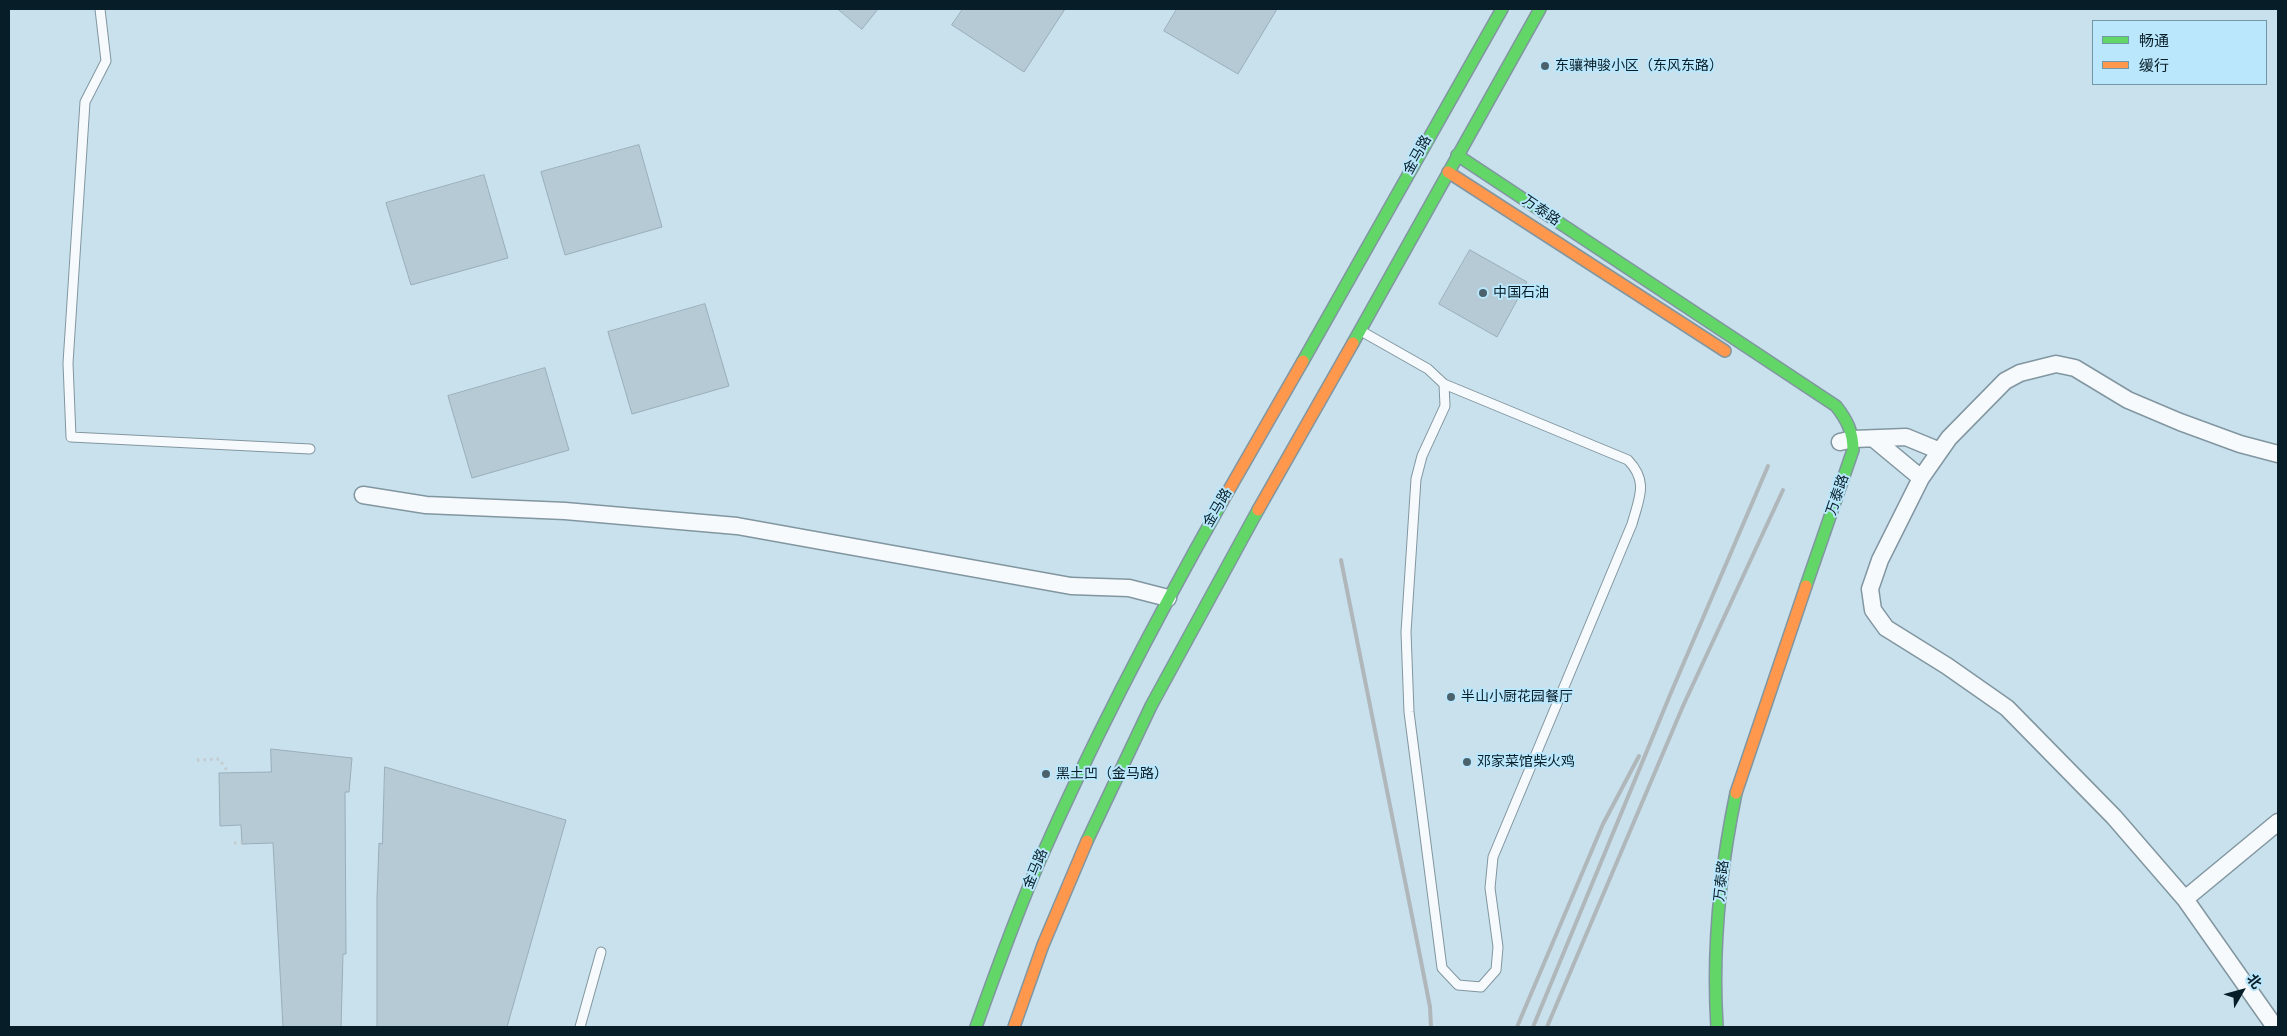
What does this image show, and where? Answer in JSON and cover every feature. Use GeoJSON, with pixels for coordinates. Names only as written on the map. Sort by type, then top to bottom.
{"type":"FeatureCollection","features":[{"type":"Feature","properties":{"kind":"main road","name":"金马路"},"geometry":{"type":"LineString","coordinates":[[976,1027],[1041,855],[1086,757],[1168,598],[1502,9]]}},
{"type":"Feature","properties":{"kind":"main road"},"geometry":{"type":"LineString","coordinates":[[1014,1027],[1074,866],[1119,770],[1211,590],[1360,330],[1540,9]]}},
{"type":"Feature","properties":{"kind":"main road","name":"万泰路"},"geometry":{"type":"LineString","coordinates":[[1457,155],[1836,406],[1849,421],[1841,442],[1853,450],[1738,787],[1725,846],[1716,939],[1715,998],[1717,1027]]}},
{"type":"Feature","properties":{"kind":"main road","name":"万泰路"},"geometry":{"type":"LineString","coordinates":[[1448,172],[1734,357]]}},
{"type":"Feature","properties":{"kind":"street"},"geometry":{"type":"LineString","coordinates":[[2275,1027],[2186,898],[2114,818],[2007,708],[1948,666],[1886,628],[1874,610],[1870,589],[1880,560],[1921,478],[1949,438],[2005,382],[2020,373],[2056,364],[2075,368],[2128,400],[2240,444],[2278,454]]}},
{"type":"Feature","properties":{"kind":"street"},"geometry":{"type":"LineString","coordinates":[[1841,442],[1906,437],[1940,451]]}},
{"type":"Feature","properties":{"kind":"street"},"geometry":{"type":"LineString","coordinates":[[1874,440],[1921,478]]}},
{"type":"Feature","properties":{"kind":"street"},"geometry":{"type":"LineString","coordinates":[[363,495],[426,505],[565,511],[737,526],[1071,586],[1129,588],[1168,598]]}},
{"type":"Feature","properties":{"kind":"street"},"geometry":{"type":"LineString","coordinates":[[2186,898],[2278,822]]}},
{"type":"Feature","properties":{"kind":"lane"},"geometry":{"type":"LineString","coordinates":[[100,9],[106,61],[85,102],[68,363],[71,437],[310,449]]}},
{"type":"Feature","properties":{"kind":"lane"},"geometry":{"type":"LineString","coordinates":[[1360,330],[1428,369],[1444,384],[1628,460],[1636,469],[1641,479],[1642,491],[1632,524],[1493,857],[1490,888],[1498,946],[1496,970],[1481,986],[1458,985],[1442,968],[1409,712],[1406,632],[1416,479],[1422,456],[1445,406],[1444,384]]}},
{"type":"Feature","properties":{"kind":"lane"},"geometry":{"type":"LineString","coordinates":[[580,1027],[600,952]]}},
{"type":"Feature","properties":{"kind":"path"},"geometry":{"type":"LineString","coordinates":[[197,760],[219,759],[229,773]]}},
{"type":"Feature","properties":{"kind":"path"},"geometry":{"type":"LineString","coordinates":[[234,843],[242,842]]}},
{"type":"Feature","properties":{"kind":"building"},"geometry":{"type":"Polygon","coordinates":[[[838,9],[878,9],[862,29],[838,9]]]}},
{"type":"Feature","properties":{"kind":"building"},"geometry":{"type":"Polygon","coordinates":[[[963,9],[1065,9],[1024,72],[952,25],[963,9]]]}},
{"type":"Feature","properties":{"kind":"building"},"geometry":{"type":"Polygon","coordinates":[[[1177,9],[1277,9],[1238,74],[1164,31],[1177,9]]]}},
{"type":"Feature","properties":{"kind":"building"},"geometry":{"type":"Polygon","coordinates":[[[639,145],[662,227],[565,255],[541,172],[639,145]]]}},
{"type":"Feature","properties":{"kind":"building"},"geometry":{"type":"Polygon","coordinates":[[[484,175],[508,258],[411,285],[386,203],[484,175]]]}},
{"type":"Feature","properties":{"kind":"building","name":"中国石油"},"geometry":{"type":"Polygon","coordinates":[[[1470,250],[1527,282],[1497,337],[1439,304],[1470,250]]]}},
{"type":"Feature","properties":{"kind":"building"},"geometry":{"type":"Polygon","coordinates":[[[705,304],[729,386],[632,414],[608,332],[705,304]]]}},
{"type":"Feature","properties":{"kind":"building"},"geometry":{"type":"Polygon","coordinates":[[[545,368],[569,450],[472,478],[448,396],[545,368]]]}},
{"type":"Feature","properties":{"kind":"building"},"geometry":{"type":"Polygon","coordinates":[[[271,749],[352,758],[349,792],[345,792],[346,954],[343,954],[341,1027],[283,1027],[273,843],[242,844],[241,825],[220,826],[219,773],[271,772],[271,749]]]}},
{"type":"Feature","properties":{"kind":"building"},"geometry":{"type":"Polygon","coordinates":[[[385,767],[566,820],[507,1027],[377,1027],[377,898],[379,843],[382,844],[385,767]]]}},
{"type":"Feature","properties":{"kind":"railway"},"geometry":{"type":"LineString","coordinates":[[1533,1027],[1670,695],[1768,466]]}},
{"type":"Feature","properties":{"kind":"railway"},"geometry":{"type":"LineString","coordinates":[[1547,1027],[1683,706],[1783,490]]}},
{"type":"Feature","properties":{"kind":"railway"},"geometry":{"type":"LineString","coordinates":[[1341,560],[1430,1007],[1431,1027]]}},
{"type":"Feature","properties":{"kind":"railway"},"geometry":{"type":"LineString","coordinates":[[1517,1027],[1603,824],[1639,756]]}},
{"type":"Feature","properties":{"kind":"traffic: fast"},"geometry":{"type":"LineString","coordinates":[[1303,361],[1502,9]]}},
{"type":"Feature","properties":{"kind":"traffic: fast"},"geometry":{"type":"LineString","coordinates":[[1353,343],[1540,9]]}},
{"type":"Feature","properties":{"kind":"traffic: fast"},"geometry":{"type":"LineString","coordinates":[[1457,155],[1836,406],[1849,427],[1853,450],[1806,586]]}},
{"type":"Feature","properties":{"kind":"traffic: fast"},"geometry":{"type":"LineString","coordinates":[[976,1027],[1023,901],[1082,769],[1126,679],[1222,502]]}},
{"type":"Feature","properties":{"kind":"traffic: fast"},"geometry":{"type":"LineString","coordinates":[[1087,841],[1151,706],[1258,510]]}},
{"type":"Feature","properties":{"kind":"traffic: fast"},"geometry":{"type":"LineString","coordinates":[[1717,1027],[1716,968],[1719,910],[1730,822],[1736,793]]}},
{"type":"Feature","properties":{"kind":"traffic: slow"},"geometry":{"type":"LineString","coordinates":[[1448,172],[1725,351]]}},
{"type":"Feature","properties":{"kind":"traffic: slow"},"geometry":{"type":"LineString","coordinates":[[1258,510],[1353,343]]}},
{"type":"Feature","properties":{"kind":"traffic: slow"},"geometry":{"type":"LineString","coordinates":[[1222,502],[1303,361]]}},
{"type":"Feature","properties":{"kind":"traffic: slow"},"geometry":{"type":"LineString","coordinates":[[1736,793],[1806,586]]}},
{"type":"Feature","properties":{"kind":"traffic: slow"},"geometry":{"type":"LineString","coordinates":[[1014,1027],[1043,945],[1087,841]]}},
{"type":"Feature","properties":{"kind":"place","name":"东骧神骏小区（东风东路）"},"geometry":{"type":"Point","coordinates":[1545,66]}},
{"type":"Feature","properties":{"kind":"place","name":"中国石油"},"geometry":{"type":"Point","coordinates":[1483,293]}},
{"type":"Feature","properties":{"kind":"place","name":"半山小厨花园餐厅"},"geometry":{"type":"Point","coordinates":[1451,697]}},
{"type":"Feature","properties":{"kind":"place","name":"邓家菜馆柴火鸡"},"geometry":{"type":"Point","coordinates":[1467,762]}},
{"type":"Feature","properties":{"kind":"place","name":"黑土凹（金马路）"},"geometry":{"type":"Point","coordinates":[1046,774]}}]}
